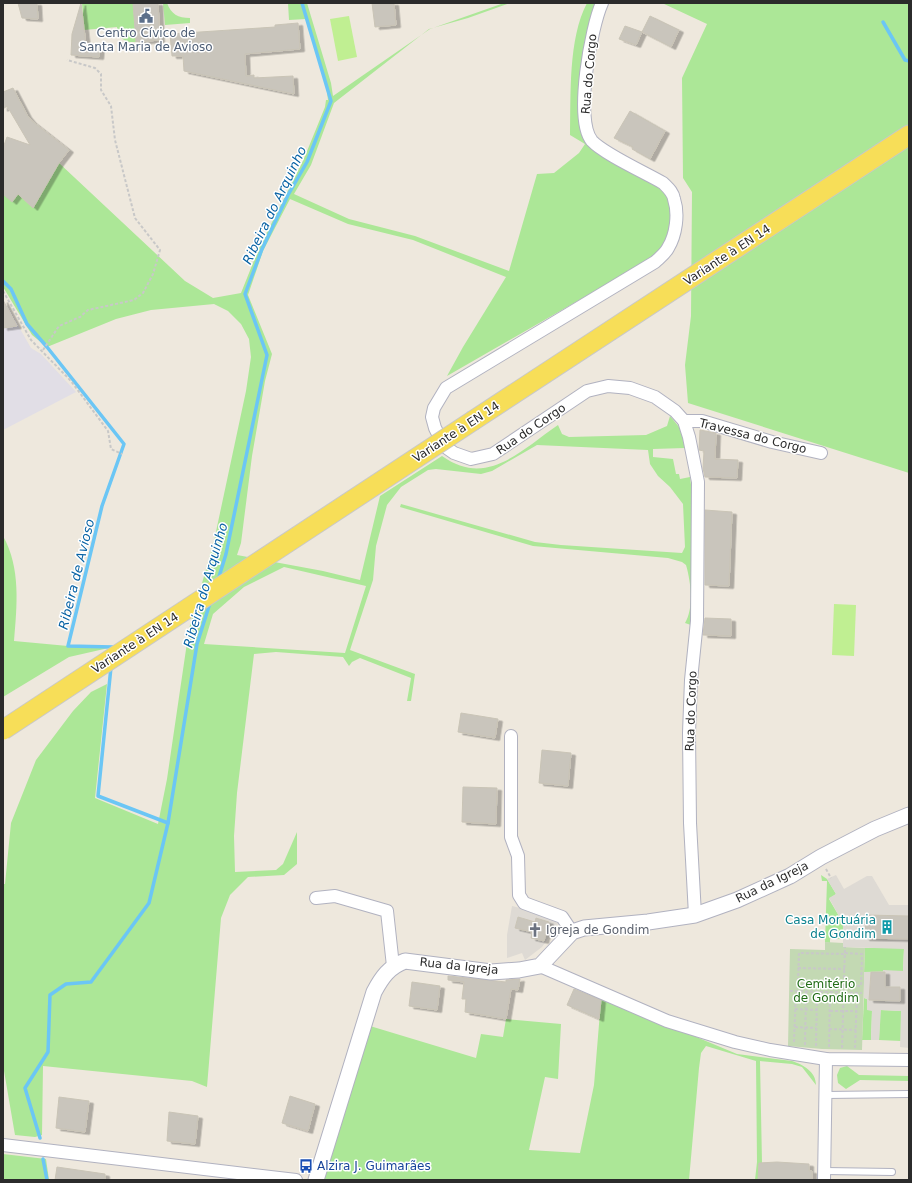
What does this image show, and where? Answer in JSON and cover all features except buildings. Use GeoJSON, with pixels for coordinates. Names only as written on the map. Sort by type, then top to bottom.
{"type":"FeatureCollection","features":[{"type":"Feature","properties":{"kind":"main road","name":"Variante à EN 14"},"geometry":{"type":"LineString","coordinates":[[3,730],[909,136]]}},
{"type":"Feature","properties":{"kind":"street","name":"Rua do Corgo"},"geometry":{"type":"LineString","coordinates":[[602,3],[597,14],[590,42],[585,102],[587,131],[592,140],[601,148],[663,184],[671,192],[674,198],[676,212],[673,238],[668,250],[655,262],[446,388],[434,408],[432,417],[434,428],[444,446],[454,453],[471,459],[493,454],[587,391],[608,386],[630,388],[655,398],[675,411],[684,421],[689,437],[698,482],[697,620],[691,680],[688,733],[690,823],[695,915]]}},
{"type":"Feature","properties":{"kind":"street","name":"Travessa do Corgo"},"geometry":{"type":"LineString","coordinates":[[684,421],[702,421],[772,442],[822,453]]}},
{"type":"Feature","properties":{"kind":"street"},"geometry":{"type":"LineString","coordinates":[[511,736],[511,837],[518,856],[519,895],[524,903],[562,917],[572,932],[540,966],[667,1021],[770,1050],[909,1060]]}},
{"type":"Feature","properties":{"kind":"street","name":"Rua da Igreja"},"geometry":{"type":"LineString","coordinates":[[572,932],[584,928],[648,922],[695,915],[737,900],[784,879],[821,857],[875,829],[909,815]]}},
{"type":"Feature","properties":{"kind":"street"},"geometry":{"type":"LineString","coordinates":[[316,898],[335,896],[387,911],[393,966],[381,979],[374,992],[316,1180]]}},
{"type":"Feature","properties":{"kind":"street","name":"Rua da Igreja"},"geometry":{"type":"LineString","coordinates":[[393,966],[405,961],[491,972],[519,970],[540,966]]}},
{"type":"Feature","properties":{"kind":"street"},"geometry":{"type":"LineString","coordinates":[[824,1176],[828,1054]]}},
{"type":"Feature","properties":{"kind":"street"},"geometry":{"type":"LineString","coordinates":[[3,1145],[296,1180]]}},
{"type":"Feature","properties":{"kind":"lane"},"geometry":{"type":"LineString","coordinates":[[826,1095],[909,1094]]}},
{"type":"Feature","properties":{"kind":"lane"},"geometry":{"type":"LineString","coordinates":[[824,1176],[892,1172]]}},
{"type":"Feature","properties":{"kind":"path"},"geometry":{"type":"LineString","coordinates":[[44,349],[59,326],[80,317],[88,310],[134,300],[142,293],[153,274],[160,250],[135,218],[114,134],[110,106],[101,90],[101,74],[95,68],[67,60]]}},
{"type":"Feature","properties":{"kind":"path"},"geometry":{"type":"LineString","coordinates":[[3,291],[31,340],[44,349],[78,391],[108,431],[111,449],[121,454]]}},
{"type":"Feature","properties":{"kind":"path"},"geometry":{"type":"LineString","coordinates":[[842,1050],[845,947]]}},
{"type":"Feature","properties":{"kind":"path"},"geometry":{"type":"LineString","coordinates":[[799,953],[845,954],[862,954],[861,986],[798,984],[799,953]]}},
{"type":"Feature","properties":{"kind":"path"},"geometry":{"type":"LineString","coordinates":[[798,968],[844,970]]}},
{"type":"Feature","properties":{"kind":"path"},"geometry":{"type":"LineString","coordinates":[[790,991],[862,993]]}},
{"type":"Feature","properties":{"kind":"path"},"geometry":{"type":"LineString","coordinates":[[794,1045],[796,991]]}},
{"type":"Feature","properties":{"kind":"path"},"geometry":{"type":"LineString","coordinates":[[805,1046],[806,991]]}},
{"type":"Feature","properties":{"kind":"path"},"geometry":{"type":"LineString","coordinates":[[816,1047],[817,992]]}},
{"type":"Feature","properties":{"kind":"path"},"geometry":{"type":"LineString","coordinates":[[828,1054],[830,992]]}},
{"type":"Feature","properties":{"kind":"path"},"geometry":{"type":"LineString","coordinates":[[855,1049],[857,993]]}},
{"type":"Feature","properties":{"kind":"path"},"geometry":{"type":"LineString","coordinates":[[795,1009],[816,1010]]}},
{"type":"Feature","properties":{"kind":"path"},"geometry":{"type":"LineString","coordinates":[[830,1011],[856,1012]]}},
{"type":"Feature","properties":{"kind":"path"},"geometry":{"type":"LineString","coordinates":[[795,1028],[816,1028]]}},
{"type":"Feature","properties":{"kind":"path"},"geometry":{"type":"LineString","coordinates":[[829,1029],[856,1030]]}},
{"type":"Feature","properties":{"kind":"shaded area"},"geometry":{"type":"Polygon","coordinates":[[[3,299],[31,348],[41,354],[76,392],[3,430],[3,299]]]}},
{"type":"Feature","properties":{"kind":"shaded area"},"geometry":{"type":"Polygon","coordinates":[[[836,875],[844,889],[867,876],[872,876],[889,905],[909,905],[909,916],[866,915],[865,938],[909,939],[909,1048],[900,1047],[901,1011],[881,1010],[879,1040],[871,1040],[872,1011],[867,1010],[867,999],[864,998],[864,972],[871,972],[869,1000],[900,1001],[900,987],[885,987],[883,970],[903,971],[904,949],[843,947],[843,923],[829,898],[836,894],[827,879],[836,875]]]}},
{"type":"Feature","properties":{"kind":"shaded area"},"geometry":{"type":"Polygon","coordinates":[[[512,906],[555,921],[558,924],[542,947],[525,960],[522,953],[507,958],[507,935],[512,906]],[[518,917],[515,928],[532,932],[531,938],[544,941],[549,922],[537,918],[535,922],[518,917]]]}},
{"type":"Feature","properties":{"kind":"green space"},"geometry":{"type":"Polygon","coordinates":[[[82,3],[133,3],[136,42],[127,42],[117,35],[117,27],[84,30],[82,3]]]}},
{"type":"Feature","properties":{"kind":"green space"},"geometry":{"type":"Polygon","coordinates":[[[163,3],[167,3],[176,15],[190,18],[190,23],[165,25],[163,3]]]}},
{"type":"Feature","properties":{"kind":"green space"},"geometry":{"type":"Polygon","coordinates":[[[288,3],[307,3],[331,83],[333,96],[421,35],[334,103],[311,165],[294,194],[349,219],[415,236],[509,271],[537,174],[554,173],[579,153],[585,144],[570,135],[572,68],[576,33],[581,17],[587,3],[596,3],[584,51],[582,83],[583,133],[658,185],[667,193],[673,218],[666,242],[658,253],[647,261],[447,376],[506,277],[413,240],[348,224],[290,199],[263,251],[248,295],[272,354],[265,381],[252,456],[241,543],[237,555],[323,571],[360,580],[380,496],[442,456],[458,465],[474,468],[488,467],[503,462],[516,455],[558,425],[562,434],[569,437],[646,435],[667,426],[670,416],[684,433],[685,448],[653,449],[653,457],[673,459],[676,474],[679,474],[680,479],[690,477],[693,500],[691,625],[685,623],[690,610],[691,595],[686,565],[682,562],[668,558],[533,546],[400,507],[401,504],[535,542],[682,553],[685,547],[683,504],[670,487],[658,476],[650,464],[648,450],[537,445],[492,471],[481,474],[436,469],[428,470],[401,487],[387,505],[376,546],[373,580],[350,650],[415,674],[411,701],[407,701],[411,678],[360,658],[352,662],[349,666],[343,657],[276,652],[254,654],[237,793],[234,836],[235,872],[276,870],[283,864],[297,832],[297,864],[284,875],[248,877],[230,895],[221,918],[207,1087],[192,1081],[43,1066],[42,1135],[35,1137],[15,1135],[3,1065],[3,884],[5,884],[11,823],[36,760],[73,711],[91,692],[107,684],[95,798],[158,824],[167,779],[189,629],[214,541],[246,391],[251,357],[249,339],[241,324],[228,311],[214,304],[151,310],[116,319],[47,347],[32,335],[3,287],[3,194],[12,201],[18,194],[33,208],[59,163],[185,281],[213,298],[241,293],[259,248],[303,161],[325,107],[326,100],[328,100],[326,84],[306,19],[289,20],[288,3]],[[284,567],[244,587],[213,614],[204,644],[345,653],[366,586],[284,567]]]}},
{"type":"Feature","properties":{"kind":"green space"},"geometry":{"type":"Polygon","coordinates":[[[504,3],[510,3],[434,28],[504,3]]]}},
{"type":"Feature","properties":{"kind":"green space"},"geometry":{"type":"Polygon","coordinates":[[[662,3],[909,3],[909,473],[688,403],[685,365],[691,316],[692,192],[683,178],[682,78],[707,24],[662,3]]]}},
{"type":"Feature","properties":{"kind":"green space"},"geometry":{"type":"Polygon","coordinates":[[[349,16],[357,57],[338,61],[330,19],[349,16]]]}},
{"type":"Feature","properties":{"kind":"green space"},"geometry":{"type":"Polygon","coordinates":[[[3,536],[9,548],[15,574],[17,601],[14,641],[68,646],[113,647],[69,657],[3,697],[3,536]]]}},
{"type":"Feature","properties":{"kind":"green space"},"geometry":{"type":"Polygon","coordinates":[[[834,604],[856,605],[854,656],[832,655],[834,604]]]}},
{"type":"Feature","properties":{"kind":"green space"},"geometry":{"type":"Polygon","coordinates":[[[821,875],[827,879],[836,894],[829,899],[843,923],[843,939],[830,939],[830,943],[825,942],[827,881],[822,881],[821,875]]]}},
{"type":"Feature","properties":{"kind":"green space","name":"Cemitério de Gondim"},"geometry":{"type":"Polygon","coordinates":[[[825,942],[843,943],[843,947],[865,948],[862,1050],[788,1046],[790,949],[825,950],[825,942]]]}},
{"type":"Feature","properties":{"kind":"green space"},"geometry":{"type":"Polygon","coordinates":[[[865,948],[904,948],[903,971],[864,972],[865,948]]]}},
{"type":"Feature","properties":{"kind":"green space"},"geometry":{"type":"Polygon","coordinates":[[[864,998],[867,999],[872,1011],[871,1040],[862,1040],[864,998]]]}},
{"type":"Feature","properties":{"kind":"green space"},"geometry":{"type":"Polygon","coordinates":[[[601,1000],[608,1000],[737,1054],[792,1061],[805,1067],[812,1073],[816,1085],[802,1067],[792,1064],[760,1061],[762,1163],[759,1164],[758,1180],[755,1180],[757,1162],[756,1061],[706,1046],[701,1053],[699,1068],[689,1180],[324,1180],[370,1026],[476,1058],[481,1034],[503,1037],[506,1019],[561,1024],[558,1079],[545,1077],[529,1150],[580,1153],[594,1085],[601,1000]]]}},
{"type":"Feature","properties":{"kind":"green space"},"geometry":{"type":"Polygon","coordinates":[[[880,1010],[902,1011],[901,1041],[879,1040],[880,1010]]]}},
{"type":"Feature","properties":{"kind":"green space"},"geometry":{"type":"Polygon","coordinates":[[[847,1066],[859,1075],[909,1076],[909,1081],[860,1080],[846,1089],[838,1083],[837,1075],[840,1068],[847,1066]]]}},
{"type":"Feature","properties":{"kind":"green space"},"geometry":{"type":"Polygon","coordinates":[[[3,1154],[46,1159],[49,1180],[3,1180],[3,1154]]]}},
{"type":"Feature","properties":{"kind":"waterway","name":"Ribeira do Arquinho"},"geometry":{"type":"LineString","coordinates":[[218,580],[226,554],[267,355],[245,294],[262,249],[288,195],[307,162],[331,101],[302,3]]}},
{"type":"Feature","properties":{"kind":"waterway"},"geometry":{"type":"LineString","coordinates":[[883,22],[905,60],[909,61]]}},
{"type":"Feature","properties":{"kind":"waterway","name":"Ribeira de Avioso"},"geometry":{"type":"LineString","coordinates":[[3,281],[11,289],[27,324],[124,444],[102,506],[68,646],[113,647],[113,649]]}},
{"type":"Feature","properties":{"kind":"waterway","name":"Ribeira do Arquinho"},"geometry":{"type":"LineString","coordinates":[[40,1138],[25,1088],[48,1052],[50,995],[66,984],[91,982],[149,903],[168,823],[197,644],[210,603]]}},
{"type":"Feature","properties":{"kind":"waterway","name":"Ribeira de Avioso"},"geometry":{"type":"LineString","coordinates":[[111,667],[98,796],[168,823]]}},
{"type":"Feature","properties":{"kind":"waterway","name":"Ribeira do Arquinho"},"geometry":{"type":"LineString","coordinates":[[43,1159],[47,1180]]}},
{"type":"Feature","properties":{"kind":"place","name":"Centro Cívico de Santa Maria de Avioso"},"geometry":{"type":"Point","coordinates":[146,16]}},
{"type":"Feature","properties":{"kind":"place","name":"Casa Mortuária de Gondim"},"geometry":{"type":"Point","coordinates":[887,927]}},
{"type":"Feature","properties":{"kind":"place","name":"Igreja de Gondim"},"geometry":{"type":"Point","coordinates":[535,930]}},
{"type":"Feature","properties":{"kind":"place","name":"Alzira J. Guimarães"},"geometry":{"type":"Point","coordinates":[306,1166]}}]}
